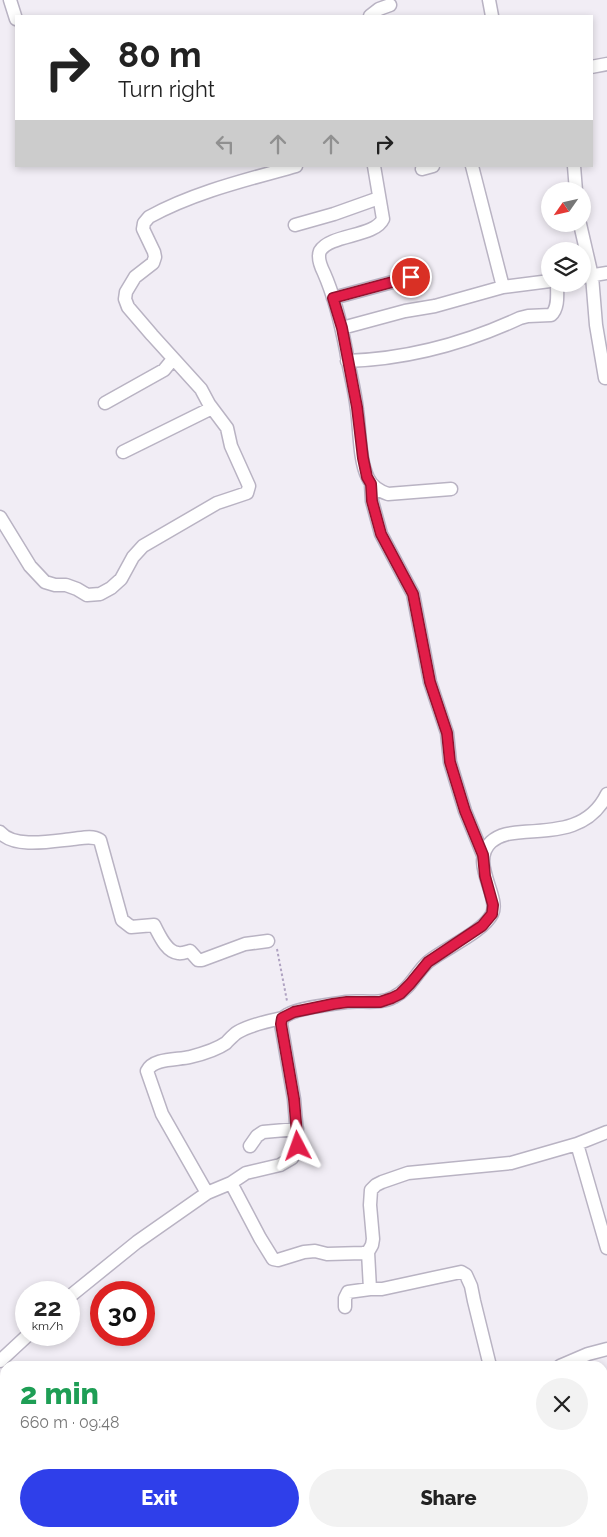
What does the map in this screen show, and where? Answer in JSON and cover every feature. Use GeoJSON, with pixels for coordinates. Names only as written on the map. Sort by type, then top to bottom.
{"type":"FeatureCollection","features":[{"type":"Feature","properties":{"kind":"street"},"geometry":{"type":"LineString","coordinates":[[10,0],[15,16]]}},
{"type":"Feature","properties":{"kind":"street"},"geometry":{"type":"LineString","coordinates":[[489,0],[492,15]]}},
{"type":"Feature","properties":{"kind":"street"},"geometry":{"type":"LineString","coordinates":[[371,15],[379,9],[391,7]]}},
{"type":"Feature","properties":{"kind":"street"},"geometry":{"type":"LineString","coordinates":[[593,67],[607,64]]}},
{"type":"Feature","properties":{"kind":"street"},"geometry":{"type":"LineString","coordinates":[[0,516],[30,566],[45,582],[77,589],[87,595],[100,594],[121,579],[133,557],[143,546],[217,503],[247,493],[249,486],[231,446],[227,428],[196,383],[128,307],[125,299],[126,292],[135,277],[153,263],[155,256],[143,229],[144,223],[149,217],[237,182],[292,167]]}},
{"type":"Feature","properties":{"kind":"street"},"geometry":{"type":"LineString","coordinates":[[374,167],[383,219],[381,223],[368,231],[325,247],[320,252],[319,257],[342,328],[357,407],[367,477],[371,484],[380,492],[388,494],[451,489]]}},
{"type":"Feature","properties":{"kind":"street"},"geometry":{"type":"LineString","coordinates":[[472,167],[503,287]]}},
{"type":"Feature","properties":{"kind":"street"},"geometry":{"type":"LineString","coordinates":[[574,167],[575,182]]}},
{"type":"Feature","properties":{"kind":"street"},"geometry":{"type":"LineString","coordinates":[[295,225],[379,198]]}},
{"type":"Feature","properties":{"kind":"street"},"geometry":{"type":"LineString","coordinates":[[591,275],[607,273]]}},
{"type":"Feature","properties":{"kind":"street"},"geometry":{"type":"LineString","coordinates":[[333,298],[411,277]]}},
{"type":"Feature","properties":{"kind":"street"},"geometry":{"type":"LineString","coordinates":[[342,328],[405,311],[435,306],[503,287],[541,282]]}},
{"type":"Feature","properties":{"kind":"street"},"geometry":{"type":"LineString","coordinates":[[348,361],[369,360],[424,351],[454,344],[520,318],[551,315],[556,308],[557,292]]}},
{"type":"Feature","properties":{"kind":"street"},"geometry":{"type":"LineString","coordinates":[[590,292],[605,378]]}},
{"type":"Feature","properties":{"kind":"street"},"geometry":{"type":"LineString","coordinates":[[104,403],[164,370],[173,359]]}},
{"type":"Feature","properties":{"kind":"street"},"geometry":{"type":"LineString","coordinates":[[123,452],[212,408]]}},
{"type":"Feature","properties":{"kind":"street"},"geometry":{"type":"LineString","coordinates":[[207,1193],[162,1114],[148,1071],[149,1068],[160,1062],[190,1057],[219,1047],[238,1032],[267,1021],[347,1002],[380,1002],[392,998],[400,994],[428,962],[482,926],[492,914],[493,905],[485,876],[483,855],[465,811],[450,762],[447,733],[430,682],[413,594],[381,534],[372,501],[371,484]]}},
{"type":"Feature","properties":{"kind":"street"},"geometry":{"type":"LineString","coordinates":[[483,855],[490,843],[502,835],[557,830],[583,821],[602,805],[607,794]]}},
{"type":"Feature","properties":{"kind":"street"},"geometry":{"type":"LineString","coordinates":[[0,832],[4,837],[15,842],[48,842],[92,837],[100,840],[122,920],[131,927],[154,925],[161,938],[173,952],[190,951],[198,960],[202,960],[245,944],[268,941]]}},
{"type":"Feature","properties":{"kind":"street"},"geometry":{"type":"LineString","coordinates":[[80,1288],[137,1242],[207,1193],[231,1183],[246,1173],[280,1165],[292,1158],[298,1146],[294,1099],[281,1024],[286,1016]]}},
{"type":"Feature","properties":{"kind":"street"},"geometry":{"type":"LineString","coordinates":[[250,1146],[257,1136],[263,1132],[297,1128]]}},
{"type":"Feature","properties":{"kind":"street"},"geometry":{"type":"LineString","coordinates":[[370,1289],[368,1252],[372,1245],[372,1239],[370,1205],[371,1190],[376,1185],[408,1174],[511,1163],[577,1144],[607,1132]]}},
{"type":"Feature","properties":{"kind":"street"},"geometry":{"type":"LineString","coordinates":[[577,1144],[607,1248]]}},
{"type":"Feature","properties":{"kind":"street"},"geometry":{"type":"LineString","coordinates":[[231,1183],[273,1259],[278,1260],[304,1252],[315,1251],[327,1254],[368,1252]]}},
{"type":"Feature","properties":{"kind":"street"},"geometry":{"type":"LineString","coordinates":[[346,1307],[345,1298],[348,1292],[382,1288],[461,1272],[466,1275],[471,1286],[489,1361]]}},
{"type":"Feature","properties":{"kind":"street"},"geometry":{"type":"LineString","coordinates":[[0,1360],[16,1346]]}},
{"type":"Feature","properties":{"kind":"street"},"geometry":{"type":"LineString","coordinates":[[572,1361],[607,1349]]}},
{"type":"Feature","properties":{"kind":"path"},"geometry":{"type":"LineString","coordinates":[[268,941],[273,941],[276,946],[286,1016]]}},
{"type":"Feature","properties":{"kind":"route"},"geometry":{"type":"LineString","coordinates":[[298,1146],[294,1099],[281,1024],[282,1018],[290,1013],[333,1004],[380,1002],[392,998],[400,994],[428,962],[482,926],[492,914],[493,905],[485,876],[483,855],[465,811],[450,762],[447,733],[430,682],[413,594],[381,534],[372,501],[371,484],[367,477],[363,458],[357,407],[342,328],[333,298],[411,277]]}}]}
